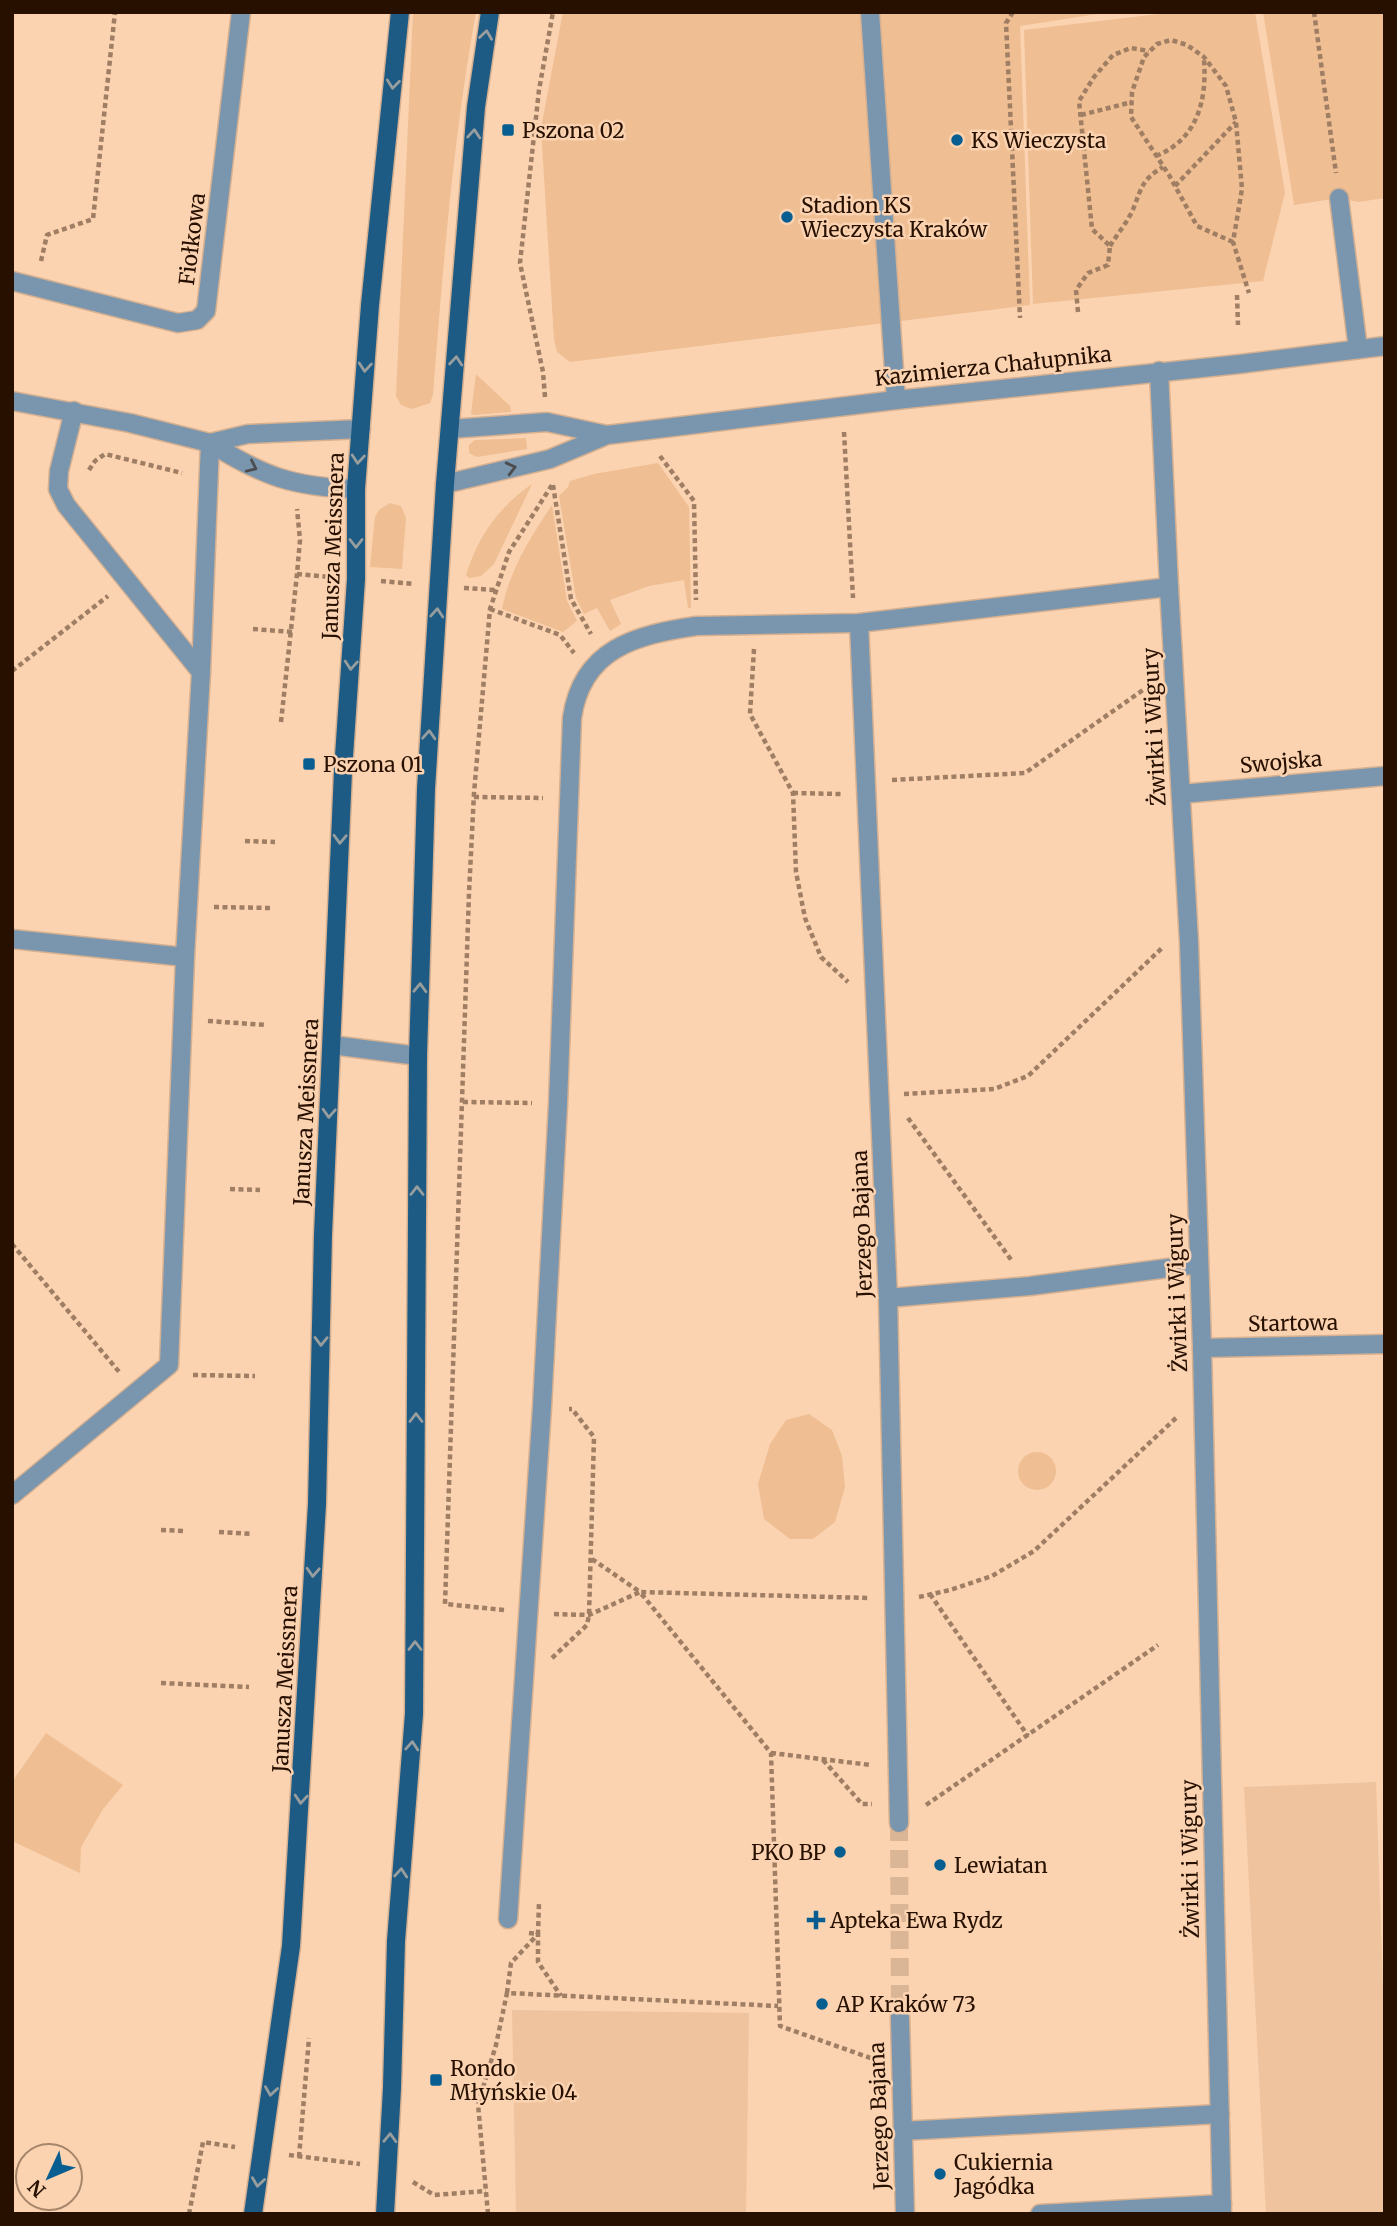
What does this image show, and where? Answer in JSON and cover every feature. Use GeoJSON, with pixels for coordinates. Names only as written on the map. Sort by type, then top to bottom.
{"type":"FeatureCollection","features":[{"type":"Feature","properties":{"kind":"main road","name":"Janusza Meissnera"},"geometry":{"type":"LineString","coordinates":[[253,2214],[291,1946],[317,1504],[323,1235],[343,771],[356,587],[356,489],[370,305],[401,12]]}},
{"type":"Feature","properties":{"kind":"main road"},"geometry":{"type":"LineString","coordinates":[[385,2214],[396,1941],[414,1714],[418,1056],[426,789],[445,484],[476,107],[490,12]]}},
{"type":"Feature","properties":{"kind":"street","name":"Fiołkowa"},"geometry":{"type":"LineString","coordinates":[[12,281],[178,323],[197,320],[206,311],[241,12]]}},
{"type":"Feature","properties":{"kind":"street"},"geometry":{"type":"LineString","coordinates":[[870,12],[896,400]]}},
{"type":"Feature","properties":{"kind":"street"},"geometry":{"type":"LineString","coordinates":[[1339,198],[1358,349]]}},
{"type":"Feature","properties":{"kind":"street","name":"Kazimierza Chałupnika"},"geometry":{"type":"LineString","coordinates":[[445,484],[550,459],[607,435],[842,406],[1385,346]]}},
{"type":"Feature","properties":{"kind":"street","name":"Żwirki i Wigury"},"geometry":{"type":"LineString","coordinates":[[1159,371],[1189,942],[1202,1348],[1222,2209]]}},
{"type":"Feature","properties":{"kind":"street"},"geometry":{"type":"LineString","coordinates":[[12,401],[74,411],[210,443],[250,468],[298,485],[356,489]]}},
{"type":"Feature","properties":{"kind":"street"},"geometry":{"type":"LineString","coordinates":[[74,411],[59,471],[58,489],[66,505],[201,672]]}},
{"type":"Feature","properties":{"kind":"street","name":"Kazimierza Chałupnika"},"geometry":{"type":"LineString","coordinates":[[450,429],[547,422],[607,435]]}},
{"type":"Feature","properties":{"kind":"street"},"geometry":{"type":"LineString","coordinates":[[210,443],[248,434],[360,429]]}},
{"type":"Feature","properties":{"kind":"street"},"geometry":{"type":"LineString","coordinates":[[12,1495],[169,1365],[210,443]]}},
{"type":"Feature","properties":{"kind":"street"},"geometry":{"type":"LineString","coordinates":[[508,1919],[542,1407],[575,702],[589,671],[603,656],[642,637],[696,626],[857,624],[1169,587]]}},
{"type":"Feature","properties":{"kind":"street","name":"Jerzego Bajana"},"geometry":{"type":"LineString","coordinates":[[857,624],[876,1009],[885,1094],[899,1823]]}},
{"type":"Feature","properties":{"kind":"street","name":"Swojska"},"geometry":{"type":"LineString","coordinates":[[1181,794],[1385,776]]}},
{"type":"Feature","properties":{"kind":"street"},"geometry":{"type":"LineString","coordinates":[[12,939],[186,957]]}},
{"type":"Feature","properties":{"kind":"street"},"geometry":{"type":"LineString","coordinates":[[332,1045],[418,1056]]}},
{"type":"Feature","properties":{"kind":"street"},"geometry":{"type":"LineString","coordinates":[[888,1298],[1030,1286],[1199,1264]]}},
{"type":"Feature","properties":{"kind":"street","name":"Startowa"},"geometry":{"type":"LineString","coordinates":[[1202,1348],[1385,1344]]}},
{"type":"Feature","properties":{"kind":"street","name":"Jerzego Bajana"},"geometry":{"type":"LineString","coordinates":[[900,2017],[905,2214]]}},
{"type":"Feature","properties":{"kind":"street"},"geometry":{"type":"LineString","coordinates":[[902,2131],[1220,2114]]}},
{"type":"Feature","properties":{"kind":"street"},"geometry":{"type":"LineString","coordinates":[[1040,2214],[1222,2209]]}},
{"type":"Feature","properties":{"kind":"path"},"geometry":{"type":"LineString","coordinates":[[34,287],[47,235],[93,219],[115,12]]}},
{"type":"Feature","properties":{"kind":"path"},"geometry":{"type":"LineString","coordinates":[[545,396],[543,372],[520,263],[538,90],[553,12]]}},
{"type":"Feature","properties":{"kind":"path"},"geometry":{"type":"LineString","coordinates":[[1013,12],[1006,23],[1020,318]]}},
{"type":"Feature","properties":{"kind":"path"},"geometry":{"type":"LineString","coordinates":[[1314,12],[1339,198]]}},
{"type":"Feature","properties":{"kind":"path"},"geometry":{"type":"LineString","coordinates":[[1233,242],[1197,226],[1131,117],[1132,92],[1144,57],[1157,44],[1171,40],[1186,45],[1203,57],[1226,86],[1237,122],[1242,189],[1233,242],[1250,293]]}},
{"type":"Feature","properties":{"kind":"path"},"geometry":{"type":"LineString","coordinates":[[1110,246],[1092,229],[1079,101],[1094,76],[1113,55],[1131,48],[1150,51]]}},
{"type":"Feature","properties":{"kind":"path"},"geometry":{"type":"LineString","coordinates":[[1156,156],[1171,150],[1184,138],[1200,113],[1206,84],[1203,57]]}},
{"type":"Feature","properties":{"kind":"path"},"geometry":{"type":"LineString","coordinates":[[1081,115],[1132,103]]}},
{"type":"Feature","properties":{"kind":"path"},"geometry":{"type":"LineString","coordinates":[[1175,186],[1237,122]]}},
{"type":"Feature","properties":{"kind":"path"},"geometry":{"type":"LineString","coordinates":[[1078,312],[1076,290],[1088,273],[1108,265],[1110,246],[1134,208],[1139,188],[1151,174],[1163,167]]}},
{"type":"Feature","properties":{"kind":"path"},"geometry":{"type":"LineString","coordinates":[[1237,295],[1238,325]]}},
{"type":"Feature","properties":{"kind":"path"},"geometry":{"type":"LineString","coordinates":[[842,406],[857,624]]}},
{"type":"Feature","properties":{"kind":"path"},"geometry":{"type":"LineString","coordinates":[[658,453],[694,501],[696,626]]}},
{"type":"Feature","properties":{"kind":"path"},"geometry":{"type":"LineString","coordinates":[[603,656],[571,599],[552,481],[509,552],[490,609],[474,797],[445,1604],[589,1615],[640,1591],[771,1753],[780,2026],[900,2068]]}},
{"type":"Feature","properties":{"kind":"path"},"geometry":{"type":"LineString","coordinates":[[281,722],[293,632],[300,540],[297,507]]}},
{"type":"Feature","properties":{"kind":"path"},"geometry":{"type":"LineString","coordinates":[[297,574],[328,576]]}},
{"type":"Feature","properties":{"kind":"path"},"geometry":{"type":"LineString","coordinates":[[12,671],[127,582]]}},
{"type":"Feature","properties":{"kind":"path"},"geometry":{"type":"LineString","coordinates":[[461,587],[495,590]]}},
{"type":"Feature","properties":{"kind":"path"},"geometry":{"type":"LineString","coordinates":[[490,609],[561,635],[589,671]]}},
{"type":"Feature","properties":{"kind":"path"},"geometry":{"type":"LineString","coordinates":[[756,624],[750,714],[793,793],[796,872],[805,918],[821,957],[876,1009]]}},
{"type":"Feature","properties":{"kind":"path"},"geometry":{"type":"LineString","coordinates":[[253,629],[293,632]]}},
{"type":"Feature","properties":{"kind":"path"},"geometry":{"type":"LineString","coordinates":[[793,793],[1025,773],[1143,690],[1174,685]]}},
{"type":"Feature","properties":{"kind":"path"},"geometry":{"type":"LineString","coordinates":[[474,797],[569,798]]}},
{"type":"Feature","properties":{"kind":"path"},"geometry":{"type":"LineString","coordinates":[[245,841],[275,842]]}},
{"type":"Feature","properties":{"kind":"path"},"geometry":{"type":"LineString","coordinates":[[208,907],[272,908]]}},
{"type":"Feature","properties":{"kind":"path"},"geometry":{"type":"LineString","coordinates":[[885,1094],[994,1089],[1028,1076],[1166,944],[1189,942]]}},
{"type":"Feature","properties":{"kind":"path"},"geometry":{"type":"LineString","coordinates":[[203,1021],[266,1025]]}},
{"type":"Feature","properties":{"kind":"path"},"geometry":{"type":"LineString","coordinates":[[885,1094],[1017,1266]]}},
{"type":"Feature","properties":{"kind":"path"},"geometry":{"type":"LineString","coordinates":[[463,1102],[509,1103]]}},
{"type":"Feature","properties":{"kind":"path"},"geometry":{"type":"LineString","coordinates":[[230,1189],[260,1190]]}},
{"type":"Feature","properties":{"kind":"path"},"geometry":{"type":"LineString","coordinates":[[12,1244],[137,1392]]}},
{"type":"Feature","properties":{"kind":"path"},"geometry":{"type":"LineString","coordinates":[[190,1375],[255,1376]]}},
{"type":"Feature","properties":{"kind":"path"},"geometry":{"type":"LineString","coordinates":[[542,1407],[572,1409],[594,1437],[587,1625],[548,1661]]}},
{"type":"Feature","properties":{"kind":"path"},"geometry":{"type":"LineString","coordinates":[[161,1530],[184,1531]]}},
{"type":"Feature","properties":{"kind":"path"},"geometry":{"type":"LineString","coordinates":[[219,1532],[252,1534]]}},
{"type":"Feature","properties":{"kind":"path"},"geometry":{"type":"LineString","coordinates":[[930,1594],[1028,1735]]}},
{"type":"Feature","properties":{"kind":"path"},"geometry":{"type":"LineString","coordinates":[[899,1823],[1158,1645]]}},
{"type":"Feature","properties":{"kind":"path"},"geometry":{"type":"LineString","coordinates":[[161,1683],[249,1687]]}},
{"type":"Feature","properties":{"kind":"path"},"geometry":{"type":"LineString","coordinates":[[771,1753],[899,1769]]}},
{"type":"Feature","properties":{"kind":"path"},"geometry":{"type":"LineString","coordinates":[[823,1759],[862,1804],[898,1804]]}},
{"type":"Feature","properties":{"kind":"path"},"geometry":{"type":"LineString","coordinates":[[540,1893],[538,1962],[561,1996]]}},
{"type":"Feature","properties":{"kind":"path"},"geometry":{"type":"LineString","coordinates":[[508,1919],[507,1932],[538,1934]]}},
{"type":"Feature","properties":{"kind":"path"},"geometry":{"type":"LineString","coordinates":[[488,2214],[478,2104],[496,2045],[511,1963],[538,1934]]}},
{"type":"Feature","properties":{"kind":"path"},"geometry":{"type":"LineString","coordinates":[[507,1993],[778,2006]]}},
{"type":"Feature","properties":{"kind":"path"},"geometry":{"type":"LineString","coordinates":[[299,2157],[309,2038]]}},
{"type":"Feature","properties":{"kind":"path"},"geometry":{"type":"LineString","coordinates":[[189,2214],[203,2142]]}},
{"type":"Feature","properties":{"kind":"shaded area"},"geometry":{"type":"Polygon","coordinates":[[[413,12],[476,12],[455,155],[433,395],[430,403],[412,409],[401,405],[396,396],[413,12]]]}},
{"type":"Feature","properties":{"kind":"shaded area","name":"Stadion KS Wieczysta Kraków"},"geometry":{"type":"Polygon","coordinates":[[[563,12],[1110,12],[1020,26],[1030,305],[570,362],[557,352],[554,339],[541,128],[563,12]]]}},
{"type":"Feature","properties":{"kind":"shaded area"},"geometry":{"type":"Polygon","coordinates":[[[1175,12],[1255,12],[1285,193],[1263,281],[1033,304],[1024,30],[1175,12]]]}},
{"type":"Feature","properties":{"kind":"shaded area"},"geometry":{"type":"Polygon","coordinates":[[[1263,12],[1385,12],[1385,198],[1358,202],[1339,198],[1294,205],[1263,12]]]}},
{"type":"Feature","properties":{"kind":"shaded area"},"geometry":{"type":"Polygon","coordinates":[[[476,374],[510,406],[511,412],[471,414],[476,374]]]}},
{"type":"Feature","properties":{"kind":"shaded area"},"geometry":{"type":"Polygon","coordinates":[[[526,438],[527,449],[477,457],[469,453],[469,445],[475,440],[526,438]]]}},
{"type":"Feature","properties":{"kind":"shaded area"},"geometry":{"type":"Polygon","coordinates":[[[658,463],[689,507],[691,608],[688,608],[684,580],[649,586],[610,600],[621,624],[610,631],[597,608],[584,614],[576,598],[559,496],[570,481],[658,463]]]}},
{"type":"Feature","properties":{"kind":"shaded area"},"geometry":{"type":"Polygon","coordinates":[[[532,484],[494,564],[481,576],[469,578],[466,575],[483,535],[509,502],[532,484]]]}},
{"type":"Feature","properties":{"kind":"shaded area"},"geometry":{"type":"Polygon","coordinates":[[[390,503],[401,506],[406,518],[402,569],[370,567],[375,517],[379,510],[390,503]]]}},
{"type":"Feature","properties":{"kind":"shaded area"},"geometry":{"type":"Polygon","coordinates":[[[552,505],[567,601],[577,621],[563,632],[502,609],[516,567],[552,505]]]}},
{"type":"Feature","properties":{"kind":"shaded area"},"geometry":{"type":"Polygon","coordinates":[[[809,1414],[832,1430],[842,1456],[845,1487],[835,1522],[813,1539],[790,1539],[764,1519],[758,1484],[770,1444],[786,1420],[809,1414]]]}},
{"type":"Feature","properties":{"kind":"shaded area"},"geometry":{"type":"Polygon","coordinates":[[[1037,1452],[1050,1458],[1056,1471],[1050,1484],[1037,1490],[1024,1484],[1018,1471],[1024,1458],[1037,1452]]]}},
{"type":"Feature","properties":{"kind":"shaded area"},"geometry":{"type":"Polygon","coordinates":[[[46,1733],[123,1785],[103,1809],[81,1847],[80,1873],[12,1841],[12,1782],[46,1733]]]}},
{"type":"Feature","properties":{"kind":"shaded area"},"geometry":{"type":"Polygon","coordinates":[[[1376,1782],[1385,2046],[1385,2214],[1266,2214],[1244,1787],[1376,1782]]]}},
{"type":"Feature","properties":{"kind":"shaded area"},"geometry":{"type":"Polygon","coordinates":[[[512,2010],[749,2013],[746,2214],[516,2214],[512,2010]]]}},
{"type":"Feature","properties":{"kind":"tunnel"},"geometry":{"type":"LineString","coordinates":[[899,1823],[900,2017]]}},
{"type":"Feature","properties":{"kind":"place","name":"Pszona 02"},"geometry":{"type":"Point","coordinates":[508,130]}},
{"type":"Feature","properties":{"kind":"place","name":"KS Wieczysta"},"geometry":{"type":"Point","coordinates":[957,140]}},
{"type":"Feature","properties":{"kind":"place","name":"Stadion KS Wieczysta Kraków"},"geometry":{"type":"Point","coordinates":[787,217]}},
{"type":"Feature","properties":{"kind":"place","name":"Pszona 01"},"geometry":{"type":"Point","coordinates":[309,764]}},
{"type":"Feature","properties":{"kind":"place","name":"PKO BP"},"geometry":{"type":"Point","coordinates":[840,1852]}},
{"type":"Feature","properties":{"kind":"place","name":"Lewiatan"},"geometry":{"type":"Point","coordinates":[940,1865]}},
{"type":"Feature","properties":{"kind":"place","name":"Apteka Ewa Rydz"},"geometry":{"type":"Point","coordinates":[816,1920]}},
{"type":"Feature","properties":{"kind":"place","name":"AP Kraków 73"},"geometry":{"type":"Point","coordinates":[822,2004]}},
{"type":"Feature","properties":{"kind":"place","name":"Rondo Młyńskie 04"},"geometry":{"type":"Point","coordinates":[436,2080]}},
{"type":"Feature","properties":{"kind":"place","name":"Cukiernia Jagódka"},"geometry":{"type":"Point","coordinates":[940,2174]}}]}
